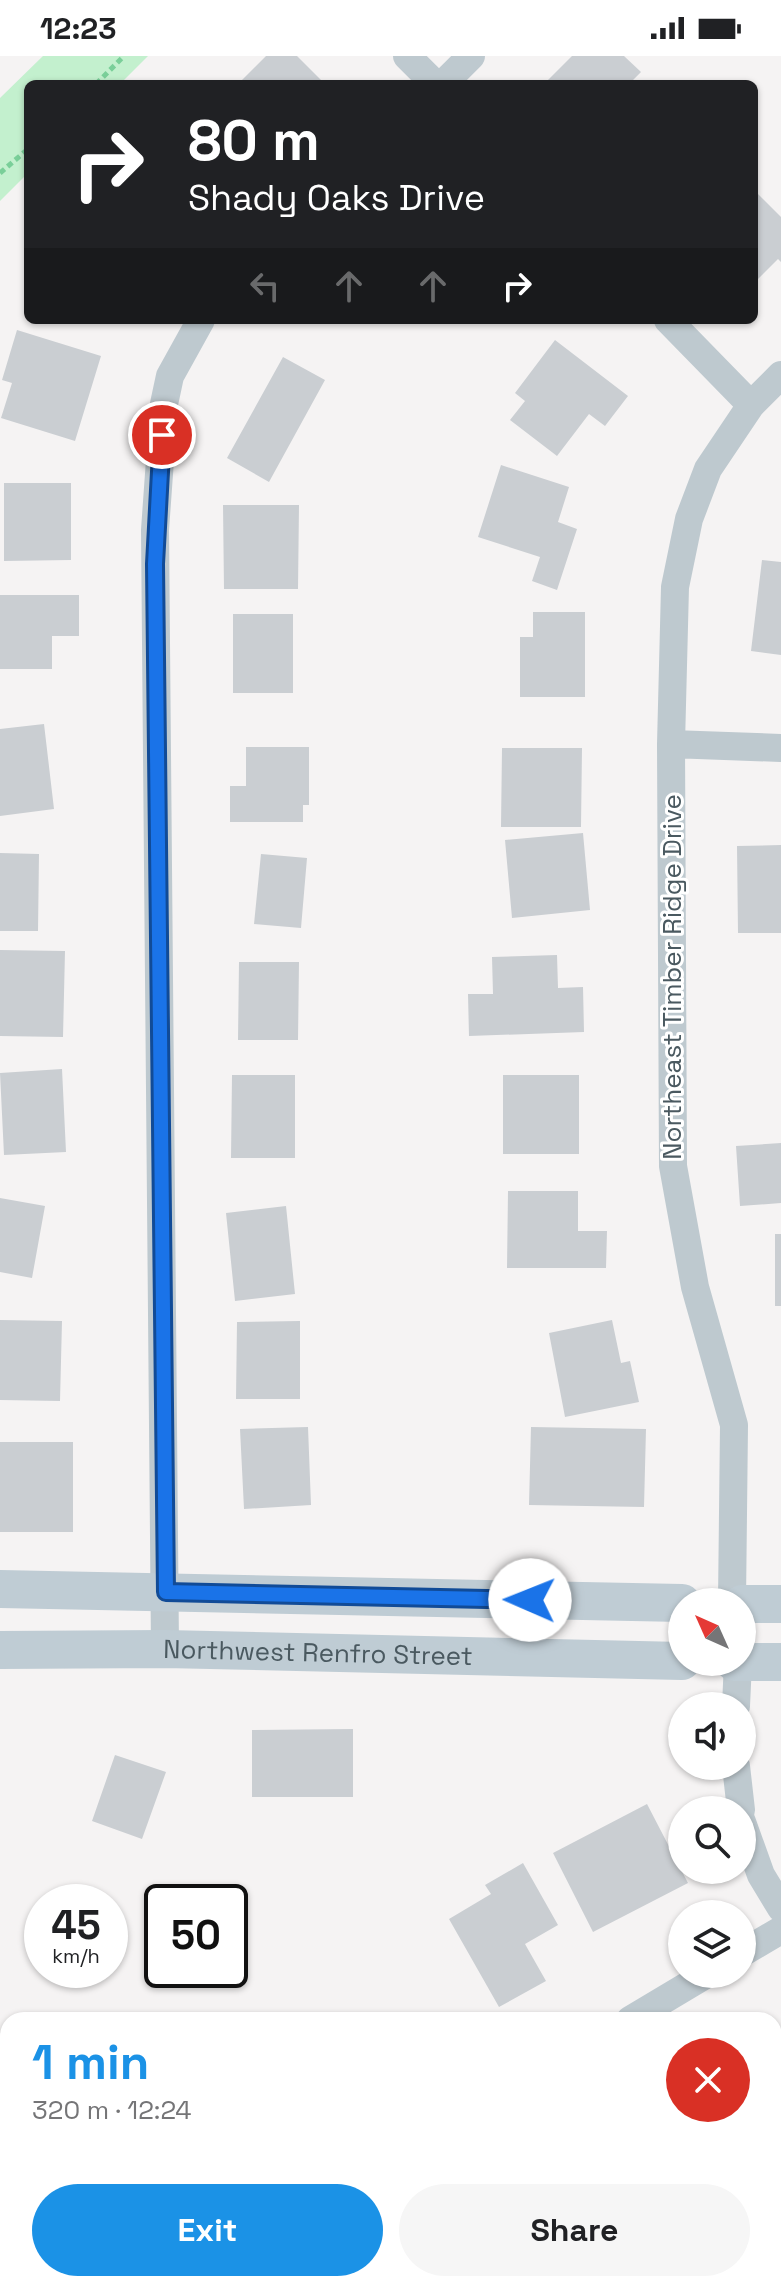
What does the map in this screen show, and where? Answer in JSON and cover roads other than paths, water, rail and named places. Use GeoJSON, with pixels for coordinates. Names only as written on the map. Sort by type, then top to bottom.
{"type":"FeatureCollection","features":[{"type":"Feature","properties":{"kind":"main road"},"geometry":{"type":"LineString","coordinates":[[0,1589],[668,1603]]}},
{"type":"Feature","properties":{"kind":"main road"},"geometry":{"type":"LineString","coordinates":[[756,1604],[781,1604]]}},
{"type":"Feature","properties":{"kind":"main road","name":"Northwest Renfro Street"},"geometry":{"type":"LineString","coordinates":[[0,1650],[165,1649],[668,1661]]}},
{"type":"Feature","properties":{"kind":"main road"},"geometry":{"type":"LineString","coordinates":[[756,1662],[781,1662]]}},
{"type":"Feature","properties":{"kind":"street"},"geometry":{"type":"LineString","coordinates":[[407,56],[431,80]]}},
{"type":"Feature","properties":{"kind":"street"},"geometry":{"type":"LineString","coordinates":[[447,80],[471,56]]}},
{"type":"Feature","properties":{"kind":"street"},"geometry":{"type":"LineString","coordinates":[[165,1649],[155,530],[164,404],[170,376],[199,324]]}},
{"type":"Feature","properties":{"kind":"street"},"geometry":{"type":"LineString","coordinates":[[672,324],[751,405]]}},
{"type":"Feature","properties":{"kind":"street","name":"Northeast Timber Ridge Drive"},"geometry":{"type":"LineString","coordinates":[[732,1588],[734,1425],[695,1287],[673,1166],[671,744],[675,587],[689,519],[708,469],[751,405],[781,375]]}},
{"type":"Feature","properties":{"kind":"street"},"geometry":{"type":"LineString","coordinates":[[671,744],[781,748]]}},
{"type":"Feature","properties":{"kind":"street"},"geometry":{"type":"LineString","coordinates":[[756,1861],[781,1908]]}},
{"type":"Feature","properties":{"kind":"street"},"geometry":{"type":"LineString","coordinates":[[756,1945],[781,1930]]}},
{"type":"Feature","properties":{"kind":"street"},"geometry":{"type":"LineString","coordinates":[[643,2012],[684,1988]]}}]}
